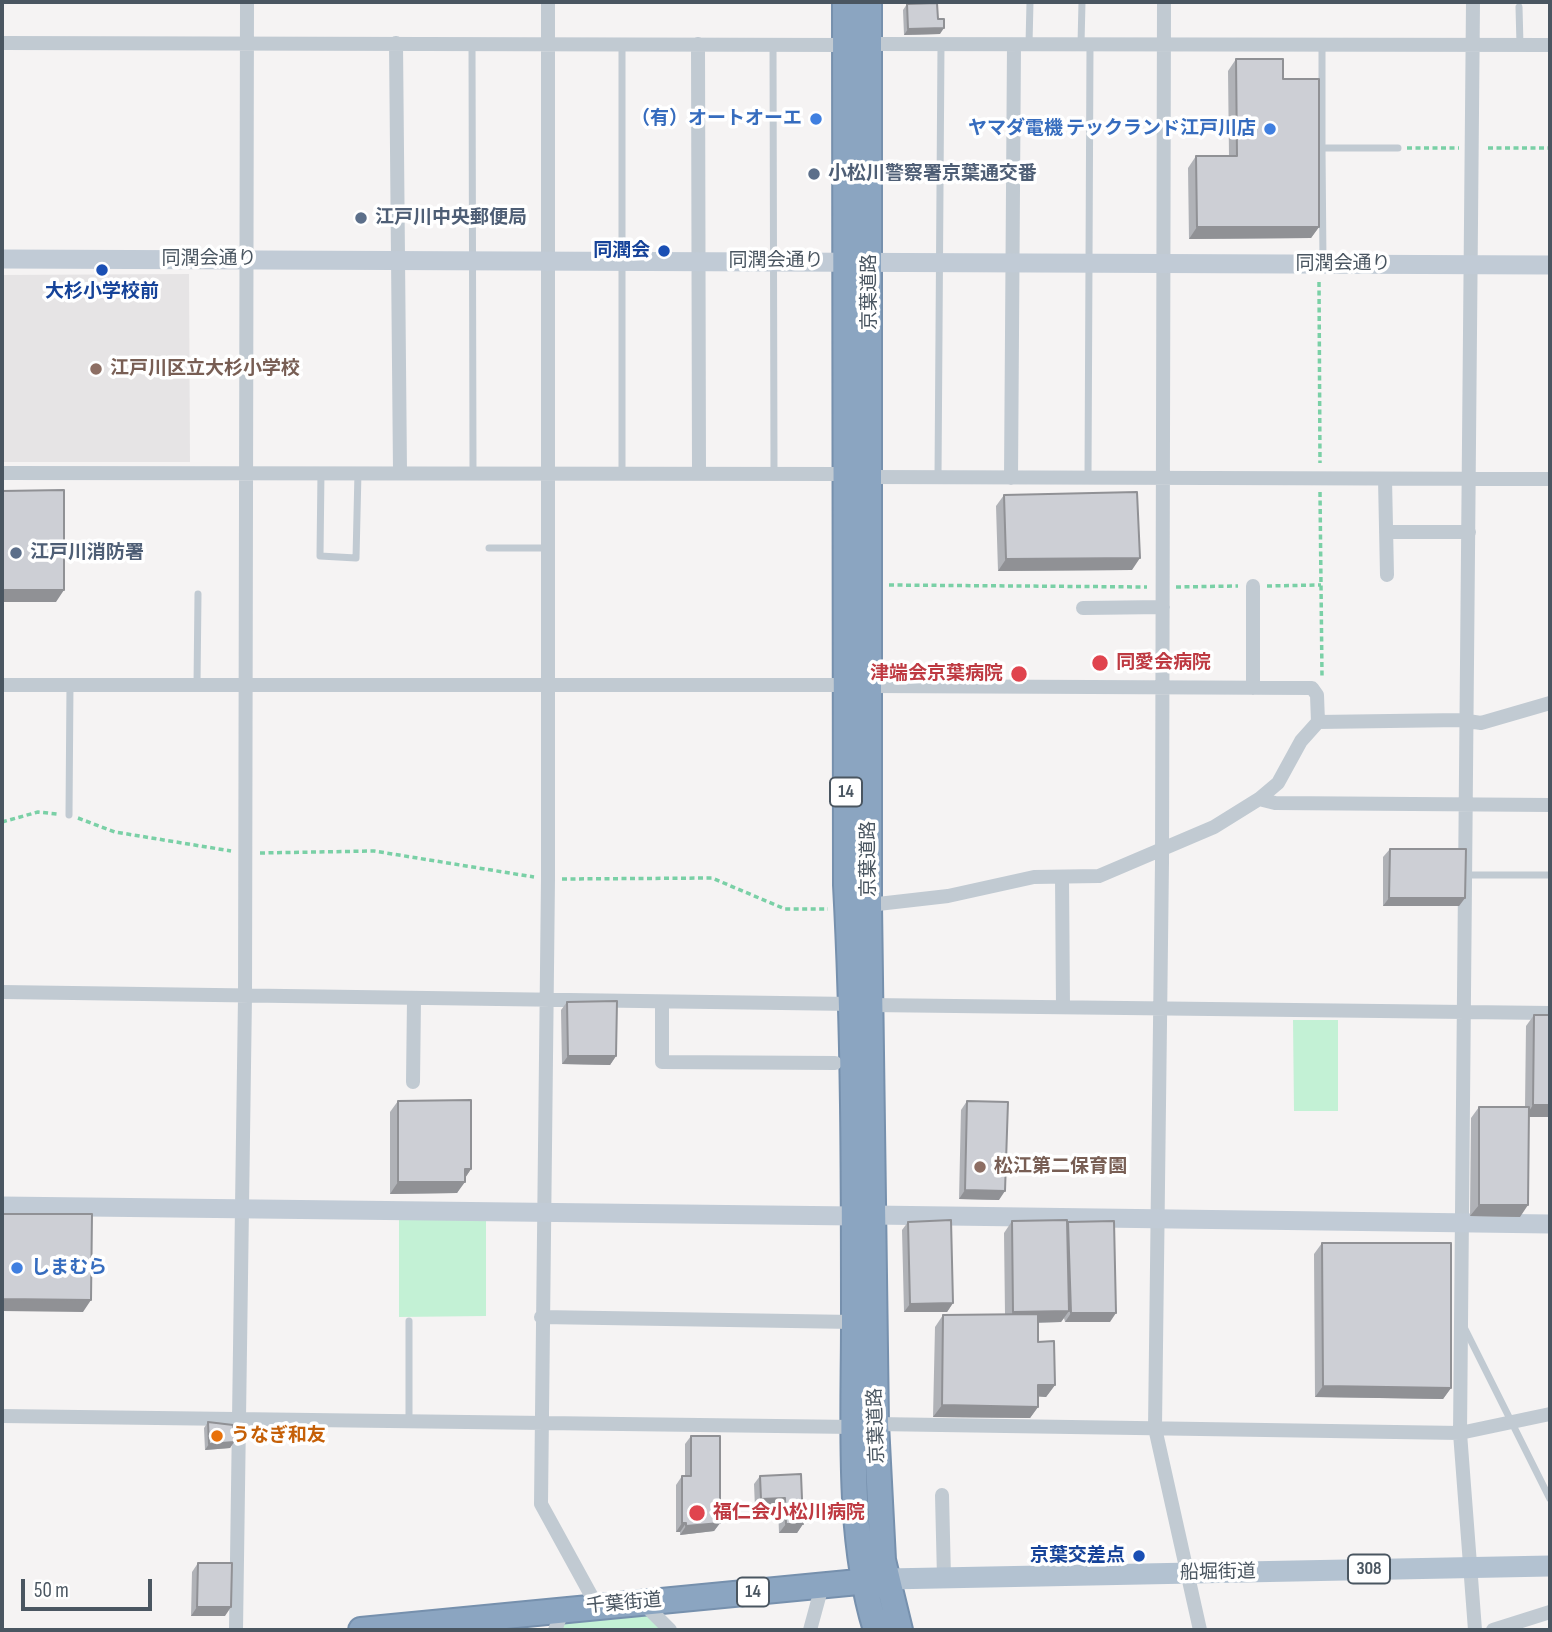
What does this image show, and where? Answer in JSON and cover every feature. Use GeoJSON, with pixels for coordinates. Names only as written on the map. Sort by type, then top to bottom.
{"type":"FeatureCollection","features":[{"type":"Feature","properties":{"kind":"highway","name":"京葉道路"},"geometry":{"type":"LineString","coordinates":[[845,2],[857,45],[870,261],[869,585],[858,686]]}},
{"type":"Feature","properties":{"kind":"highway","name":"京葉道路"},"geometry":{"type":"LineString","coordinates":[[865,1426],[858,686],[845,474],[843,261],[857,45],[869,2]]}},
{"type":"Feature","properties":{"kind":"highway","name":"京葉道路"},"geometry":{"type":"LineString","coordinates":[[863,1216],[854,1322],[865,1426],[876,1630]]}},
{"type":"Feature","properties":{"kind":"highway","name":"京葉道路"},"geometry":{"type":"LineString","coordinates":[[875,1581],[900,1630]]}},
{"type":"Feature","properties":{"kind":"highway","name":"千葉街道"},"geometry":{"type":"LineString","coordinates":[[361,1630],[559,1620],[597,1606],[875,1581]]}},
{"type":"Feature","properties":{"kind":"main road","name":"船堀街道"},"geometry":{"type":"LineString","coordinates":[[875,1581],[1550,1566]]}},
{"type":"Feature","properties":{"kind":"street"},"geometry":{"type":"LineString","coordinates":[[236,1630],[245,996],[247,2]]}},
{"type":"Feature","properties":{"kind":"street"},"geometry":{"type":"LineString","coordinates":[[548,2],[548,879],[541,1504],[597,1606]]}},
{"type":"Feature","properties":{"kind":"street"},"geometry":{"type":"LineString","coordinates":[[1164,2],[1161,1008],[1155,1428],[1200,1630]]}},
{"type":"Feature","properties":{"kind":"street"},"geometry":{"type":"LineString","coordinates":[[1473,2],[1460,1433],[1475,1630]]}},
{"type":"Feature","properties":{"kind":"street"},"geometry":{"type":"LineString","coordinates":[[2,43],[1550,45]]}},
{"type":"Feature","properties":{"kind":"street"},"geometry":{"type":"LineString","coordinates":[[396,43],[400,471]]}},
{"type":"Feature","properties":{"kind":"street"},"geometry":{"type":"LineString","coordinates":[[698,44],[699,473]]}},
{"type":"Feature","properties":{"kind":"street"},"geometry":{"type":"LineString","coordinates":[[1011,478],[1021,45]]}},
{"type":"Feature","properties":{"kind":"street","name":"同潤会通り"},"geometry":{"type":"LineString","coordinates":[[2,259],[1550,265]]}},
{"type":"Feature","properties":{"kind":"street"},"geometry":{"type":"LineString","coordinates":[[2,473],[400,471],[845,474]]}},
{"type":"Feature","properties":{"kind":"street"},"geometry":{"type":"LineString","coordinates":[[870,477],[1550,479]]}},
{"type":"Feature","properties":{"kind":"street"},"geometry":{"type":"LineString","coordinates":[[1385,479],[1387,575]]}},
{"type":"Feature","properties":{"kind":"street"},"geometry":{"type":"LineString","coordinates":[[1386,532],[1468,532]]}},
{"type":"Feature","properties":{"kind":"street"},"geometry":{"type":"LineString","coordinates":[[1253,586],[1253,688]]}},
{"type":"Feature","properties":{"kind":"street"},"geometry":{"type":"LineString","coordinates":[[1083,608],[1163,607]]}},
{"type":"Feature","properties":{"kind":"street"},"geometry":{"type":"LineString","coordinates":[[2,685],[1312,688],[1317,695],[1318,722],[1301,741],[1278,783],[1259,799],[1214,827],[1099,876],[1034,877],[948,895],[859,907]]}},
{"type":"Feature","properties":{"kind":"street"},"geometry":{"type":"LineString","coordinates":[[1318,722],[1481,723],[1510,717],[1550,703]]}},
{"type":"Feature","properties":{"kind":"street"},"geometry":{"type":"LineString","coordinates":[[1259,799],[1275,803],[1550,805]]}},
{"type":"Feature","properties":{"kind":"street"},"geometry":{"type":"LineString","coordinates":[[1062,877],[1063,1007]]}},
{"type":"Feature","properties":{"kind":"street"},"geometry":{"type":"LineString","coordinates":[[2,992],[1550,1013]]}},
{"type":"Feature","properties":{"kind":"street"},"geometry":{"type":"LineString","coordinates":[[414,999],[414,1082]]}},
{"type":"Feature","properties":{"kind":"street"},"geometry":{"type":"LineString","coordinates":[[662,1002],[662,1062],[835,1063]]}},
{"type":"Feature","properties":{"kind":"street"},"geometry":{"type":"LineString","coordinates":[[2,1206],[1550,1224]]}},
{"type":"Feature","properties":{"kind":"street"},"geometry":{"type":"LineString","coordinates":[[541,1317],[854,1322]]}},
{"type":"Feature","properties":{"kind":"street"},"geometry":{"type":"LineString","coordinates":[[2,1416],[1460,1433],[1550,1415]]}},
{"type":"Feature","properties":{"kind":"street"},"geometry":{"type":"LineString","coordinates":[[942,1495],[944,1578]]}},
{"type":"Feature","properties":{"kind":"street"},"geometry":{"type":"LineString","coordinates":[[810,1630],[822,1586]]}},
{"type":"Feature","properties":{"kind":"street"},"geometry":{"type":"LineString","coordinates":[[642,1602],[670,1630]]}},
{"type":"Feature","properties":{"kind":"street"},"geometry":{"type":"LineString","coordinates":[[1493,1630],[1550,1612]]}},
{"type":"Feature","properties":{"kind":"lane"},"geometry":{"type":"LineString","coordinates":[[1021,45],[1030,2]]}},
{"type":"Feature","properties":{"kind":"lane"},"geometry":{"type":"LineString","coordinates":[[1082,2],[1086,45],[1091,263],[1088,478]]}},
{"type":"Feature","properties":{"kind":"lane"},"geometry":{"type":"LineString","coordinates":[[1519,7],[1520,45]]}},
{"type":"Feature","properties":{"kind":"lane"},"geometry":{"type":"LineString","coordinates":[[472,43],[472,472]]}},
{"type":"Feature","properties":{"kind":"lane"},"geometry":{"type":"LineString","coordinates":[[622,44],[622,472]]}},
{"type":"Feature","properties":{"kind":"lane"},"geometry":{"type":"LineString","coordinates":[[938,477],[940,44]]}},
{"type":"Feature","properties":{"kind":"lane"},"geometry":{"type":"LineString","coordinates":[[773,45],[774,473]]}},
{"type":"Feature","properties":{"kind":"lane"},"geometry":{"type":"LineString","coordinates":[[1321,264],[1322,45]]}},
{"type":"Feature","properties":{"kind":"lane"},"geometry":{"type":"LineString","coordinates":[[1322,148],[1398,148]]}},
{"type":"Feature","properties":{"kind":"lane"},"geometry":{"type":"LineString","coordinates":[[321,471],[320,556],[356,558],[358,471]]}},
{"type":"Feature","properties":{"kind":"lane"},"geometry":{"type":"LineString","coordinates":[[489,548],[547,548]]}},
{"type":"Feature","properties":{"kind":"lane"},"geometry":{"type":"LineString","coordinates":[[197,685],[198,594]]}},
{"type":"Feature","properties":{"kind":"lane"},"geometry":{"type":"LineString","coordinates":[[69,815],[71,684]]}},
{"type":"Feature","properties":{"kind":"lane"},"geometry":{"type":"LineString","coordinates":[[1466,875],[1550,875]]}},
{"type":"Feature","properties":{"kind":"lane"},"geometry":{"type":"LineString","coordinates":[[409,1321],[409,1419]]}},
{"type":"Feature","properties":{"kind":"lane"},"geometry":{"type":"LineString","coordinates":[[1461,1322],[1550,1499]]}},
{"type":"Feature","properties":{"kind":"path"},"geometry":{"type":"LineString","coordinates":[[1317,695],[1322,683],[1321,264]]}},
{"type":"Feature","properties":{"kind":"path"},"geometry":{"type":"LineString","coordinates":[[869,585],[1321,585]]}},
{"type":"Feature","properties":{"kind":"path"},"geometry":{"type":"LineString","coordinates":[[2,822],[38,811],[69,815],[115,832],[244,853],[374,851],[548,879],[712,878],[785,909],[859,907]]}},
{"type":"Feature","properties":{"kind":"shaded area","name":"江戸川区立大杉小学校"},"geometry":{"type":"Polygon","coordinates":[[[189,274],[190,462],[2,462],[2,275],[189,274]]]}},
{"type":"Feature","properties":{"kind":"green space"},"geometry":{"type":"Polygon","coordinates":[[[1293,1020],[1338,1020],[1338,1111],[1294,1111],[1293,1020]]]}},
{"type":"Feature","properties":{"kind":"green space"},"geometry":{"type":"Polygon","coordinates":[[[399,1217],[486,1219],[486,1316],[399,1317],[399,1217]]]}},
{"type":"Feature","properties":{"kind":"green space"},"geometry":{"type":"Polygon","coordinates":[[[642,1602],[670,1630],[555,1630],[563,1610],[642,1602]]]}},
{"type":"Feature","properties":{"kind":"building"},"geometry":{"type":"Polygon","coordinates":[[[937,3],[938,19],[944,19],[944,28],[908,29],[907,4],[937,3]]]}},
{"type":"Feature","properties":{"kind":"building","name":"ヤマダ電機 テックランド江戸川店"},"geometry":{"type":"Polygon","coordinates":[[[1236,59],[1283,59],[1283,79],[1319,79],[1319,227],[1197,227],[1196,156],[1237,156],[1236,59]]]}},
{"type":"Feature","properties":{"kind":"building"},"geometry":{"type":"Polygon","coordinates":[[[64,490],[64,590],[2,590],[2,491],[64,490]]]}},
{"type":"Feature","properties":{"kind":"building"},"geometry":{"type":"Polygon","coordinates":[[[1137,492],[1140,558],[1006,559],[1004,495],[1137,492]]]}},
{"type":"Feature","properties":{"kind":"building"},"geometry":{"type":"Polygon","coordinates":[[[1390,849],[1466,849],[1465,898],[1389,898],[1390,849]]]}},
{"type":"Feature","properties":{"kind":"building"},"geometry":{"type":"Polygon","coordinates":[[[617,1001],[616,1056],[568,1056],[567,1002],[617,1001]]]}},
{"type":"Feature","properties":{"kind":"building"},"geometry":{"type":"Polygon","coordinates":[[[1534,1015],[1550,1015],[1550,1105],[1533,1105],[1534,1015]]]}},
{"type":"Feature","properties":{"kind":"building"},"geometry":{"type":"Polygon","coordinates":[[[471,1100],[471,1169],[465,1169],[465,1182],[398,1182],[398,1101],[471,1100]]]}},
{"type":"Feature","properties":{"kind":"building"},"geometry":{"type":"Polygon","coordinates":[[[967,1101],[1008,1102],[1005,1191],[965,1190],[967,1101]]]}},
{"type":"Feature","properties":{"kind":"building"},"geometry":{"type":"Polygon","coordinates":[[[1479,1107],[1529,1107],[1528,1205],[1479,1205],[1479,1107]]]}},
{"type":"Feature","properties":{"kind":"building"},"geometry":{"type":"Polygon","coordinates":[[[2,1214],[92,1214],[91,1300],[2,1299],[2,1214]]]}},
{"type":"Feature","properties":{"kind":"building"},"geometry":{"type":"Polygon","coordinates":[[[951,1220],[953,1303],[910,1304],[908,1222],[951,1220]]]}},
{"type":"Feature","properties":{"kind":"building"},"geometry":{"type":"Polygon","coordinates":[[[1067,1220],[1069,1311],[1013,1312],[1012,1221],[1067,1220]]]}},
{"type":"Feature","properties":{"kind":"building"},"geometry":{"type":"Polygon","coordinates":[[[1114,1221],[1116,1313],[1071,1313],[1068,1222],[1114,1221]]]}},
{"type":"Feature","properties":{"kind":"building"},"geometry":{"type":"Polygon","coordinates":[[[1322,1243],[1451,1243],[1451,1388],[1323,1386],[1322,1243]]]}},
{"type":"Feature","properties":{"kind":"building"},"geometry":{"type":"Polygon","coordinates":[[[1038,1314],[1038,1342],[1054,1341],[1055,1385],[1038,1385],[1038,1407],[942,1405],[943,1315],[1038,1314]]]}},
{"type":"Feature","properties":{"kind":"building"},"geometry":{"type":"Polygon","coordinates":[[[208,1422],[233,1425],[234,1442],[209,1444],[208,1422]]]}},
{"type":"Feature","properties":{"kind":"building"},"geometry":{"type":"Polygon","coordinates":[[[691,1436],[720,1436],[720,1523],[686,1526],[686,1523],[682,1523],[682,1476],[691,1476],[691,1436]]]}},
{"type":"Feature","properties":{"kind":"building"},"geometry":{"type":"Polygon","coordinates":[[[801,1474],[803,1524],[786,1524],[785,1498],[761,1499],[760,1476],[801,1474]]]}},
{"type":"Feature","properties":{"kind":"building"},"geometry":{"type":"Polygon","coordinates":[[[198,1563],[232,1563],[231,1607],[197,1607],[198,1563]]]}},
{"type":"Feature","properties":{"kind":"place","name":"（有）オートオーエ"},"geometry":{"type":"Point","coordinates":[816,119]}},
{"type":"Feature","properties":{"kind":"place","name":"ヤマダ電機 テックランド江戸川店"},"geometry":{"type":"Point","coordinates":[1270,129]}},
{"type":"Feature","properties":{"kind":"place","name":"小松川警察署京葉通交番"},"geometry":{"type":"Point","coordinates":[814,174]}},
{"type":"Feature","properties":{"kind":"place","name":"江戸川中央郵便局"},"geometry":{"type":"Point","coordinates":[361,218]}},
{"type":"Feature","properties":{"kind":"place","name":"同潤会"},"geometry":{"type":"Point","coordinates":[664,251]}},
{"type":"Feature","properties":{"kind":"place","name":"大杉小学校前"},"geometry":{"type":"Point","coordinates":[102,270]}},
{"type":"Feature","properties":{"kind":"place","name":"江戸川区立大杉小学校"},"geometry":{"type":"Point","coordinates":[96,369]}},
{"type":"Feature","properties":{"kind":"place","name":"江戸川消防署"},"geometry":{"type":"Point","coordinates":[16,553]}},
{"type":"Feature","properties":{"kind":"place","name":"同愛会病院"},"geometry":{"type":"Point","coordinates":[1100,663]}},
{"type":"Feature","properties":{"kind":"place","name":"津端会京葉病院"},"geometry":{"type":"Point","coordinates":[1019,674]}},
{"type":"Feature","properties":{"kind":"place","name":"松江第二保育園"},"geometry":{"type":"Point","coordinates":[980,1167]}},
{"type":"Feature","properties":{"kind":"place","name":"しまむら"},"geometry":{"type":"Point","coordinates":[17,1268]}},
{"type":"Feature","properties":{"kind":"place","name":"うなぎ和友"},"geometry":{"type":"Point","coordinates":[217,1436]}},
{"type":"Feature","properties":{"kind":"place","name":"福仁会小松川病院"},"geometry":{"type":"Point","coordinates":[697,1513]}},
{"type":"Feature","properties":{"kind":"place","name":"京葉交差点"},"geometry":{"type":"Point","coordinates":[1139,1556]}}]}
